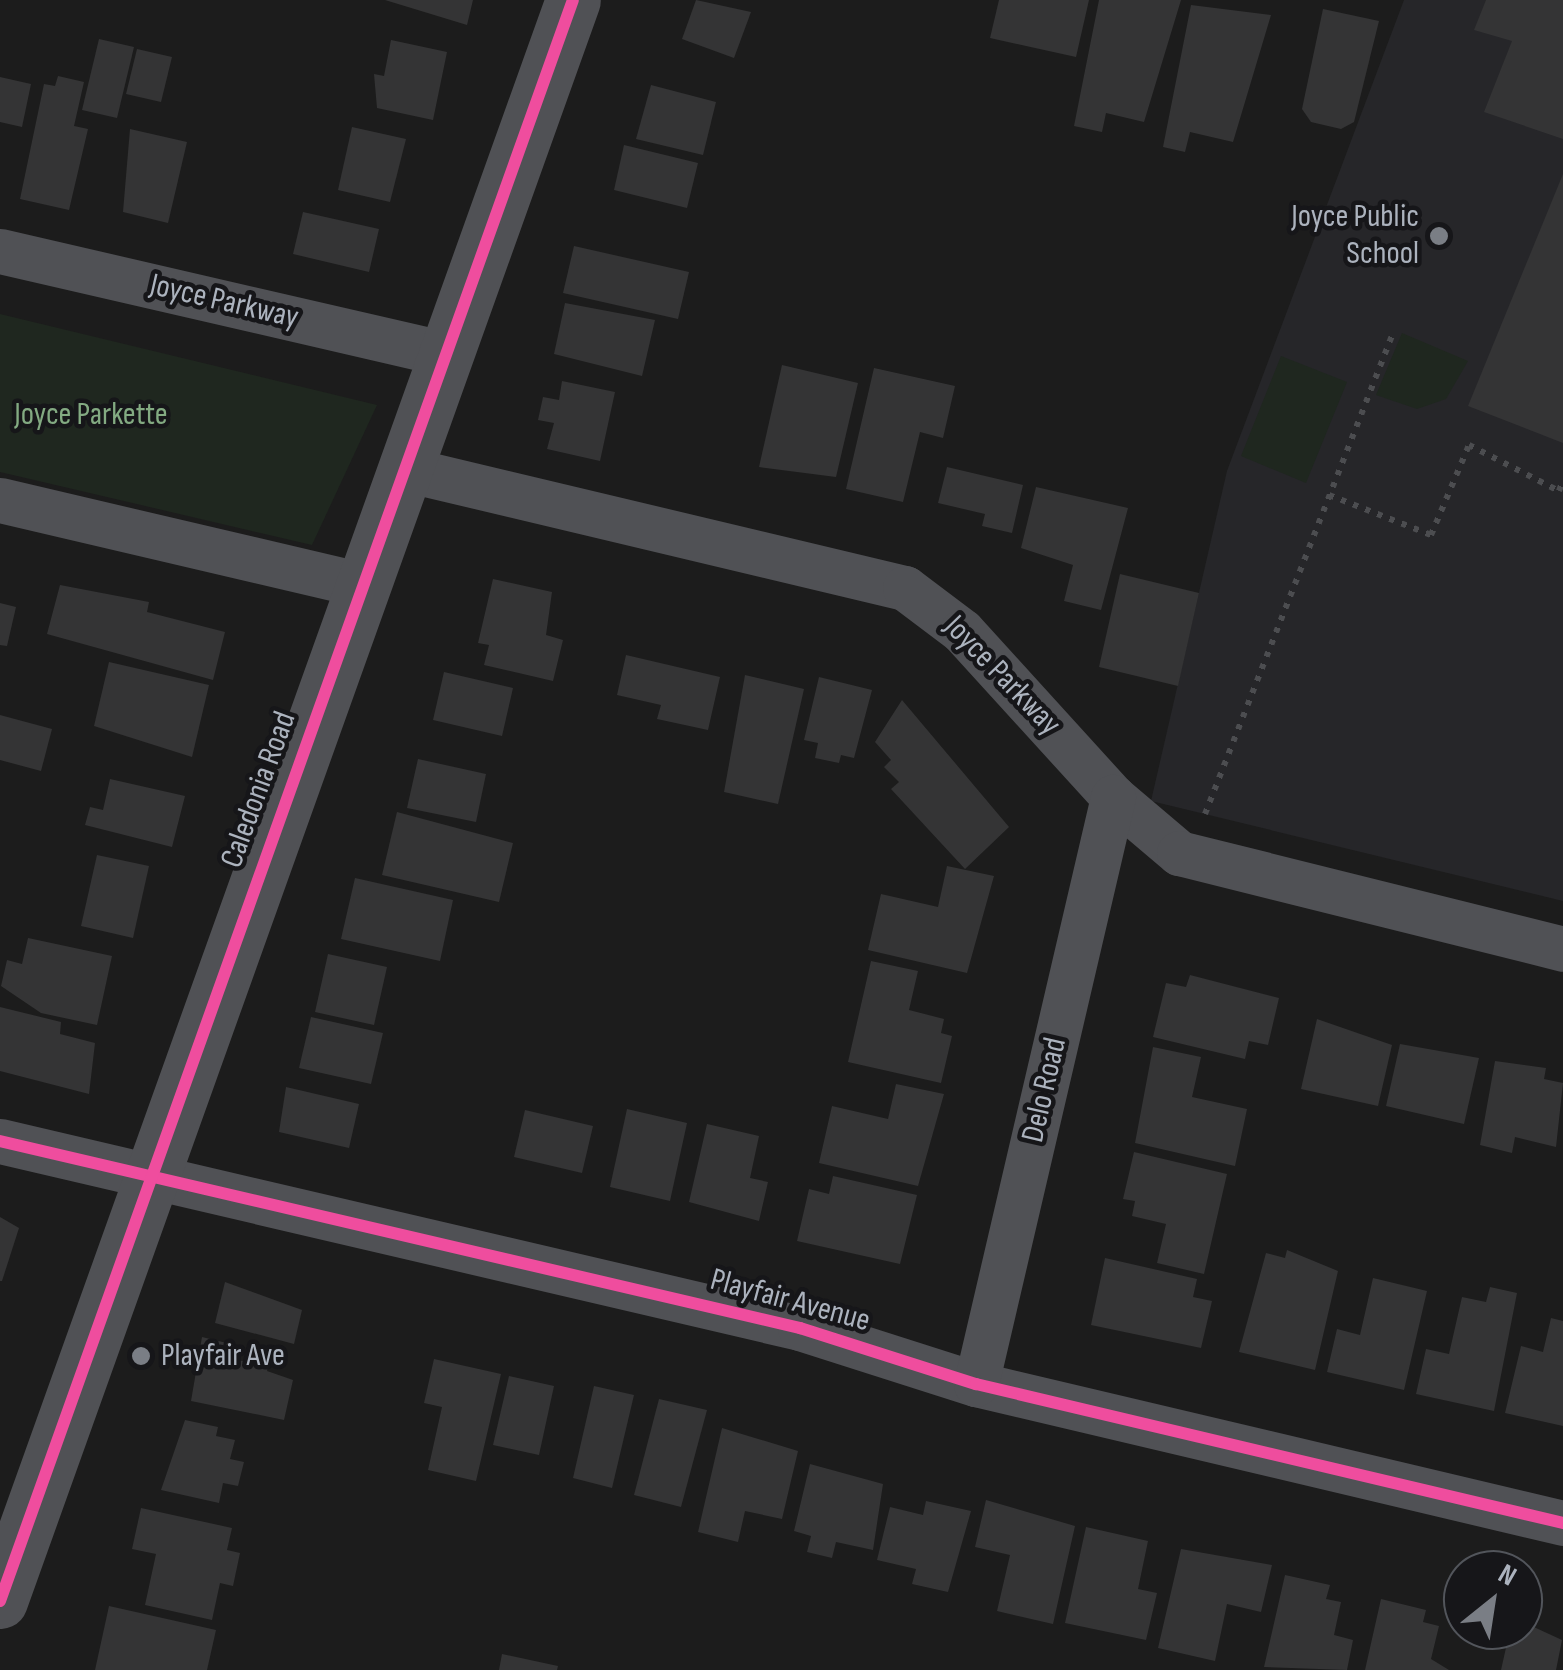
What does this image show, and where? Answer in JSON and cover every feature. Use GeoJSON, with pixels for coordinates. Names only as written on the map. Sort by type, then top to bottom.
{"type":"FeatureCollection","features":[{"type":"Feature","properties":{"kind":"street","name":"Caledonia Road"},"geometry":{"type":"LineString","coordinates":[[0,1601],[148,1175],[574,0]]}},
{"type":"Feature","properties":{"kind":"street","name":"Joyce Parkway"},"geometry":{"type":"LineString","coordinates":[[0,251],[447,354]]}},
{"type":"Feature","properties":{"kind":"street","name":"Joyce Parkway"},"geometry":{"type":"LineString","coordinates":[[405,468],[906,588],[962,632],[1113,797],[1179,853],[1209,866],[1563,949]]}},
{"type":"Feature","properties":{"kind":"street"},"geometry":{"type":"LineString","coordinates":[[0,500],[363,585]]}},
{"type":"Feature","properties":{"kind":"street","name":"Delo Road"},"geometry":{"type":"LineString","coordinates":[[976,1384],[1113,797]]}},
{"type":"Feature","properties":{"kind":"street","name":"Playfair Avenue"},"geometry":{"type":"LineString","coordinates":[[0,1140],[800,1328],[976,1384],[1563,1524]]}},
{"type":"Feature","properties":{"kind":"path"},"geometry":{"type":"LineString","coordinates":[[1205,814],[1393,333]]}},
{"type":"Feature","properties":{"kind":"path"},"geometry":{"type":"LineString","coordinates":[[1329,495],[1431,534],[1469,444],[1559,491],[1563,480]]}},
{"type":"Feature","properties":{"kind":"shaded area","name":"Joyce Public School"},"geometry":{"type":"Polygon","coordinates":[[[1404,0],[1563,0],[1563,901],[1151,801],[1227,471],[1404,0]]]}},
{"type":"Feature","properties":{"kind":"green space","name":"Joyce Parkette"},"geometry":{"type":"Polygon","coordinates":[[[0,314],[377,405],[312,545],[0,472],[0,314]]]}},
{"type":"Feature","properties":{"kind":"green space"},"geometry":{"type":"Polygon","coordinates":[[[1402,333],[1468,361],[1446,399],[1417,409],[1376,395],[1402,333]]]}},
{"type":"Feature","properties":{"kind":"green space"},"geometry":{"type":"Polygon","coordinates":[[[1281,356],[1347,382],[1306,483],[1241,456],[1281,356]]]}},
{"type":"Feature","properties":{"kind":"building"},"geometry":{"type":"Polygon","coordinates":[[[385,0],[473,0],[467,25],[385,0]]]}},
{"type":"Feature","properties":{"kind":"building"},"geometry":{"type":"Polygon","coordinates":[[[696,0],[751,12],[734,58],[682,39],[696,0]]]}},
{"type":"Feature","properties":{"kind":"building"},"geometry":{"type":"Polygon","coordinates":[[[999,0],[1089,0],[1076,57],[990,38],[999,0]]]}},
{"type":"Feature","properties":{"kind":"building"},"geometry":{"type":"Polygon","coordinates":[[[1099,0],[1181,0],[1144,122],[1106,113],[1102,132],[1074,126],[1099,0]]]}},
{"type":"Feature","properties":{"kind":"building"},"geometry":{"type":"Polygon","coordinates":[[[1486,0],[1563,0],[1563,139],[1484,112],[1512,41],[1474,30],[1486,0]]]}},
{"type":"Feature","properties":{"kind":"building"},"geometry":{"type":"Polygon","coordinates":[[[1191,5],[1271,15],[1233,142],[1190,132],[1185,152],[1163,147],[1191,5]]]}},
{"type":"Feature","properties":{"kind":"building"},"geometry":{"type":"Polygon","coordinates":[[[1323,9],[1379,21],[1354,122],[1341,129],[1311,122],[1302,109],[1323,9]]]}},
{"type":"Feature","properties":{"kind":"building"},"geometry":{"type":"Polygon","coordinates":[[[99,39],[134,47],[117,118],[82,110],[99,39]]]}},
{"type":"Feature","properties":{"kind":"building"},"geometry":{"type":"Polygon","coordinates":[[[391,40],[447,52],[433,120],[377,108],[374,74],[384,76],[391,40]]]}},
{"type":"Feature","properties":{"kind":"building"},"geometry":{"type":"Polygon","coordinates":[[[137,49],[172,57],[161,102],[126,94],[137,49]]]}},
{"type":"Feature","properties":{"kind":"building"},"geometry":{"type":"Polygon","coordinates":[[[58,76],[84,82],[74,126],[88,129],[69,210],[20,199],[44,84],[55,86],[58,76]]]}},
{"type":"Feature","properties":{"kind":"building"},"geometry":{"type":"Polygon","coordinates":[[[0,77],[31,84],[22,127],[0,122],[0,77]]]}},
{"type":"Feature","properties":{"kind":"building"},"geometry":{"type":"Polygon","coordinates":[[[651,85],[716,102],[703,155],[636,139],[651,85]]]}},
{"type":"Feature","properties":{"kind":"building"},"geometry":{"type":"Polygon","coordinates":[[[352,127],[406,139],[390,202],[338,190],[352,127]]]}},
{"type":"Feature","properties":{"kind":"building"},"geometry":{"type":"Polygon","coordinates":[[[130,129],[187,142],[168,223],[123,212],[130,129]]]}},
{"type":"Feature","properties":{"kind":"building"},"geometry":{"type":"Polygon","coordinates":[[[624,145],[698,163],[687,208],[614,190],[624,145]]]}},
{"type":"Feature","properties":{"kind":"building"},"geometry":{"type":"Polygon","coordinates":[[[1563,174],[1563,443],[1468,406],[1563,174]]]}},
{"type":"Feature","properties":{"kind":"building"},"geometry":{"type":"Polygon","coordinates":[[[303,212],[379,229],[369,272],[293,254],[303,212]]]}},
{"type":"Feature","properties":{"kind":"building"},"geometry":{"type":"Polygon","coordinates":[[[574,246],[689,272],[678,319],[563,293],[574,246]]]}},
{"type":"Feature","properties":{"kind":"building"},"geometry":{"type":"Polygon","coordinates":[[[565,303],[655,320],[642,376],[554,354],[565,303]]]}},
{"type":"Feature","properties":{"kind":"building"},"geometry":{"type":"Polygon","coordinates":[[[782,365],[858,383],[836,477],[759,467],[782,365]]]}},
{"type":"Feature","properties":{"kind":"building"},"geometry":{"type":"Polygon","coordinates":[[[874,368],[955,386],[943,438],[920,432],[903,502],[846,489],[874,368]]]}},
{"type":"Feature","properties":{"kind":"building"},"geometry":{"type":"Polygon","coordinates":[[[562,381],[615,392],[600,461],[547,449],[554,423],[538,420],[543,397],[559,400],[562,381]]]}},
{"type":"Feature","properties":{"kind":"building"},"geometry":{"type":"Polygon","coordinates":[[[947,467],[1023,485],[1012,533],[982,526],[985,514],[938,503],[947,467]]]}},
{"type":"Feature","properties":{"kind":"building"},"geometry":{"type":"Polygon","coordinates":[[[1036,487],[1128,508],[1101,610],[1064,601],[1073,565],[1021,548],[1036,487]]]}},
{"type":"Feature","properties":{"kind":"building"},"geometry":{"type":"Polygon","coordinates":[[[1120,574],[1199,593],[1178,686],[1099,667],[1120,574]]]}},
{"type":"Feature","properties":{"kind":"building"},"geometry":{"type":"Polygon","coordinates":[[[493,579],[552,592],[546,635],[563,640],[553,681],[484,665],[489,645],[478,643],[493,579]]]}},
{"type":"Feature","properties":{"kind":"building"},"geometry":{"type":"Polygon","coordinates":[[[60,585],[149,602],[147,612],[225,632],[213,680],[47,634],[60,585]]]}},
{"type":"Feature","properties":{"kind":"building"},"geometry":{"type":"Polygon","coordinates":[[[0,603],[16,607],[7,646],[0,645],[0,603]]]}},
{"type":"Feature","properties":{"kind":"building"},"geometry":{"type":"Polygon","coordinates":[[[626,655],[720,677],[708,730],[657,719],[661,705],[617,695],[626,655]]]}},
{"type":"Feature","properties":{"kind":"building"},"geometry":{"type":"Polygon","coordinates":[[[109,662],[209,685],[192,757],[94,726],[109,662]]]}},
{"type":"Feature","properties":{"kind":"building"},"geometry":{"type":"Polygon","coordinates":[[[444,672],[513,688],[502,736],[433,720],[444,672]]]}},
{"type":"Feature","properties":{"kind":"building"},"geometry":{"type":"Polygon","coordinates":[[[745,675],[804,689],[778,804],[724,792],[745,675]]]}},
{"type":"Feature","properties":{"kind":"building"},"geometry":{"type":"Polygon","coordinates":[[[819,677],[872,690],[854,758],[841,755],[839,763],[815,758],[818,743],[804,740],[819,677]]]}},
{"type":"Feature","properties":{"kind":"building"},"geometry":{"type":"Polygon","coordinates":[[[902,700],[1009,827],[965,869],[891,789],[899,782],[884,767],[891,760],[875,742],[902,700]]]}},
{"type":"Feature","properties":{"kind":"building"},"geometry":{"type":"Polygon","coordinates":[[[0,715],[52,729],[41,771],[0,760],[0,715]]]}},
{"type":"Feature","properties":{"kind":"building"},"geometry":{"type":"Polygon","coordinates":[[[418,759],[486,774],[476,822],[407,808],[418,759]]]}},
{"type":"Feature","properties":{"kind":"building"},"geometry":{"type":"Polygon","coordinates":[[[110,779],[185,796],[172,847],[85,825],[90,807],[103,810],[110,779]]]}},
{"type":"Feature","properties":{"kind":"building"},"geometry":{"type":"Polygon","coordinates":[[[397,812],[513,843],[499,902],[382,875],[397,812]]]}},
{"type":"Feature","properties":{"kind":"building"},"geometry":{"type":"Polygon","coordinates":[[[97,855],[149,866],[133,938],[81,926],[97,855]]]}},
{"type":"Feature","properties":{"kind":"building"},"geometry":{"type":"Polygon","coordinates":[[[947,866],[994,876],[967,973],[868,950],[881,894],[938,907],[947,866]]]}},
{"type":"Feature","properties":{"kind":"building"},"geometry":{"type":"Polygon","coordinates":[[[355,878],[453,900],[440,961],[341,939],[355,878]]]}},
{"type":"Feature","properties":{"kind":"building"},"geometry":{"type":"Polygon","coordinates":[[[28,938],[112,956],[97,1025],[41,1013],[1,986],[7,960],[22,964],[28,938]]]}},
{"type":"Feature","properties":{"kind":"building"},"geometry":{"type":"Polygon","coordinates":[[[328,954],[387,967],[374,1025],[315,1012],[328,954]]]}},
{"type":"Feature","properties":{"kind":"building"},"geometry":{"type":"Polygon","coordinates":[[[871,961],[918,971],[909,1010],[944,1019],[941,1033],[952,1036],[941,1083],[848,1062],[871,961]]]}},
{"type":"Feature","properties":{"kind":"building"},"geometry":{"type":"Polygon","coordinates":[[[1190,975],[1279,998],[1268,1045],[1249,1041],[1245,1059],[1153,1037],[1166,983],[1186,987],[1190,975]]]}},
{"type":"Feature","properties":{"kind":"building"},"geometry":{"type":"Polygon","coordinates":[[[0,1007],[61,1022],[60,1034],[95,1043],[89,1094],[0,1071],[0,1007]]]}},
{"type":"Feature","properties":{"kind":"building"},"geometry":{"type":"Polygon","coordinates":[[[311,1017],[383,1033],[371,1084],[299,1068],[311,1017]]]}},
{"type":"Feature","properties":{"kind":"building"},"geometry":{"type":"Polygon","coordinates":[[[1317,1019],[1392,1045],[1378,1106],[1301,1089],[1317,1019]]]}},
{"type":"Feature","properties":{"kind":"building"},"geometry":{"type":"Polygon","coordinates":[[[1400,1044],[1479,1058],[1464,1124],[1386,1106],[1400,1044]]]}},
{"type":"Feature","properties":{"kind":"building"},"geometry":{"type":"Polygon","coordinates":[[[1153,1047],[1201,1057],[1192,1097],[1247,1109],[1235,1166],[1135,1143],[1153,1047]]]}},
{"type":"Feature","properties":{"kind":"building"},"geometry":{"type":"Polygon","coordinates":[[[1495,1061],[1546,1068],[1544,1079],[1563,1083],[1556,1147],[1515,1137],[1512,1153],[1480,1145],[1495,1061]]]}},
{"type":"Feature","properties":{"kind":"building"},"geometry":{"type":"Polygon","coordinates":[[[896,1084],[944,1094],[918,1186],[819,1163],[832,1106],[888,1119],[896,1084]]]}},
{"type":"Feature","properties":{"kind":"building"},"geometry":{"type":"Polygon","coordinates":[[[286,1087],[359,1104],[349,1148],[279,1132],[286,1087]]]}},
{"type":"Feature","properties":{"kind":"building"},"geometry":{"type":"Polygon","coordinates":[[[627,1109],[687,1123],[670,1201],[610,1187],[627,1109]]]}},
{"type":"Feature","properties":{"kind":"building"},"geometry":{"type":"Polygon","coordinates":[[[525,1110],[593,1126],[582,1173],[514,1157],[525,1110]]]}},
{"type":"Feature","properties":{"kind":"building"},"geometry":{"type":"Polygon","coordinates":[[[707,1124],[759,1136],[750,1178],[768,1182],[759,1221],[689,1202],[707,1124]]]}},
{"type":"Feature","properties":{"kind":"building"},"geometry":{"type":"Polygon","coordinates":[[[1134,1152],[1227,1174],[1204,1274],[1157,1263],[1166,1224],[1132,1216],[1135,1201],[1123,1199],[1134,1152]]]}},
{"type":"Feature","properties":{"kind":"building"},"geometry":{"type":"Polygon","coordinates":[[[833,1176],[917,1195],[900,1264],[797,1241],[809,1189],[829,1194],[833,1176]]]}},
{"type":"Feature","properties":{"kind":"building"},"geometry":{"type":"Polygon","coordinates":[[[0,1217],[19,1228],[2,1281],[0,1281],[0,1217]]]}},
{"type":"Feature","properties":{"kind":"building"},"geometry":{"type":"Polygon","coordinates":[[[1287,1250],[1338,1271],[1315,1370],[1239,1352],[1266,1253],[1285,1258],[1287,1250]]]}},
{"type":"Feature","properties":{"kind":"building"},"geometry":{"type":"Polygon","coordinates":[[[1105,1258],[1197,1279],[1193,1297],[1212,1301],[1201,1348],[1091,1325],[1105,1258]]]}},
{"type":"Feature","properties":{"kind":"building"},"geometry":{"type":"Polygon","coordinates":[[[1373,1278],[1427,1291],[1404,1390],[1327,1372],[1337,1329],[1360,1335],[1373,1278]]]}},
{"type":"Feature","properties":{"kind":"building"},"geometry":{"type":"Polygon","coordinates":[[[225,1282],[302,1310],[294,1344],[215,1323],[225,1282]]]}},
{"type":"Feature","properties":{"kind":"building"},"geometry":{"type":"Polygon","coordinates":[[[1490,1287],[1517,1293],[1494,1411],[1416,1394],[1426,1349],[1449,1354],[1462,1297],[1486,1302],[1490,1287]]]}},
{"type":"Feature","properties":{"kind":"building"},"geometry":{"type":"Polygon","coordinates":[[[1551,1318],[1563,1321],[1563,1426],[1505,1413],[1521,1346],[1543,1352],[1551,1318]]]}},
{"type":"Feature","properties":{"kind":"building"},"geometry":{"type":"Polygon","coordinates":[[[202,1337],[239,1346],[235,1361],[270,1360],[267,1371],[293,1380],[284,1420],[191,1401],[202,1337]]]}},
{"type":"Feature","properties":{"kind":"building"},"geometry":{"type":"Polygon","coordinates":[[[434,1359],[501,1374],[476,1481],[428,1470],[442,1407],[424,1403],[434,1359]]]}},
{"type":"Feature","properties":{"kind":"building"},"geometry":{"type":"Polygon","coordinates":[[[509,1376],[554,1386],[539,1455],[493,1445],[509,1376]]]}},
{"type":"Feature","properties":{"kind":"building"},"geometry":{"type":"Polygon","coordinates":[[[594,1386],[634,1395],[612,1488],[573,1478],[594,1386]]]}},
{"type":"Feature","properties":{"kind":"building"},"geometry":{"type":"Polygon","coordinates":[[[659,1399],[707,1410],[681,1507],[634,1495],[659,1399]]]}},
{"type":"Feature","properties":{"kind":"building"},"geometry":{"type":"Polygon","coordinates":[[[185,1420],[218,1427],[216,1436],[235,1440],[230,1459],[244,1462],[238,1486],[223,1483],[219,1503],[161,1490],[185,1420]]]}},
{"type":"Feature","properties":{"kind":"building"},"geometry":{"type":"Polygon","coordinates":[[[722,1428],[798,1451],[782,1519],[745,1511],[738,1542],[698,1532],[722,1428]]]}},
{"type":"Feature","properties":{"kind":"building"},"geometry":{"type":"Polygon","coordinates":[[[810,1464],[883,1484],[873,1550],[836,1542],[832,1558],[807,1552],[811,1536],[794,1531],[810,1464]]]}},
{"type":"Feature","properties":{"kind":"building"},"geometry":{"type":"Polygon","coordinates":[[[986,1500],[1075,1526],[1053,1624],[997,1611],[1010,1555],[975,1547],[986,1500]]]}},
{"type":"Feature","properties":{"kind":"building"},"geometry":{"type":"Polygon","coordinates":[[[926,1501],[971,1511],[948,1592],[912,1584],[916,1569],[877,1560],[890,1507],[923,1515],[926,1501]]]}},
{"type":"Feature","properties":{"kind":"building"},"geometry":{"type":"Polygon","coordinates":[[[141,1508],[232,1528],[227,1550],[240,1553],[233,1586],[220,1583],[212,1620],[145,1605],[156,1554],[132,1549],[141,1508]]]}},
{"type":"Feature","properties":{"kind":"building"},"geometry":{"type":"Polygon","coordinates":[[[1086,1527],[1148,1541],[1138,1589],[1157,1593],[1146,1640],[1065,1623],[1086,1527]]]}},
{"type":"Feature","properties":{"kind":"building"},"geometry":{"type":"Polygon","coordinates":[[[1181,1549],[1272,1565],[1261,1612],[1227,1604],[1215,1661],[1158,1648],[1181,1549]]]}},
{"type":"Feature","properties":{"kind":"building"},"geometry":{"type":"Polygon","coordinates":[[[1285,1575],[1330,1585],[1326,1599],[1341,1602],[1334,1635],[1353,1640],[1347,1670],[1264,1667],[1285,1575]]]}},
{"type":"Feature","properties":{"kind":"building"},"geometry":{"type":"Polygon","coordinates":[[[1381,1599],[1426,1610],[1423,1622],[1439,1626],[1431,1659],[1449,1670],[1365,1670],[1381,1599]]]}},
{"type":"Feature","properties":{"kind":"building"},"geometry":{"type":"Polygon","coordinates":[[[109,1606],[216,1630],[207,1670],[95,1670],[109,1606]]]}},
{"type":"Feature","properties":{"kind":"building"},"geometry":{"type":"Polygon","coordinates":[[[1543,1631],[1562,1640],[1556,1670],[1501,1670],[1506,1650],[1543,1650],[1543,1631]]]}},
{"type":"Feature","properties":{"kind":"building"},"geometry":{"type":"Polygon","coordinates":[[[502,1654],[558,1666],[557,1670],[499,1670],[502,1654]]]}},
{"type":"Feature","properties":{"kind":"cycle path"},"geometry":{"type":"LineString","coordinates":[[0,1601],[573,0]]}},
{"type":"Feature","properties":{"kind":"cycle path"},"geometry":{"type":"LineString","coordinates":[[0,1141],[800,1328],[976,1384],[1563,1523]]}},
{"type":"Feature","properties":{"kind":"place","name":"Joyce Public School"},"geometry":{"type":"Point","coordinates":[1439,236]}},
{"type":"Feature","properties":{"kind":"place","name":"Playfair Ave"},"geometry":{"type":"Point","coordinates":[141,1356]}}]}
